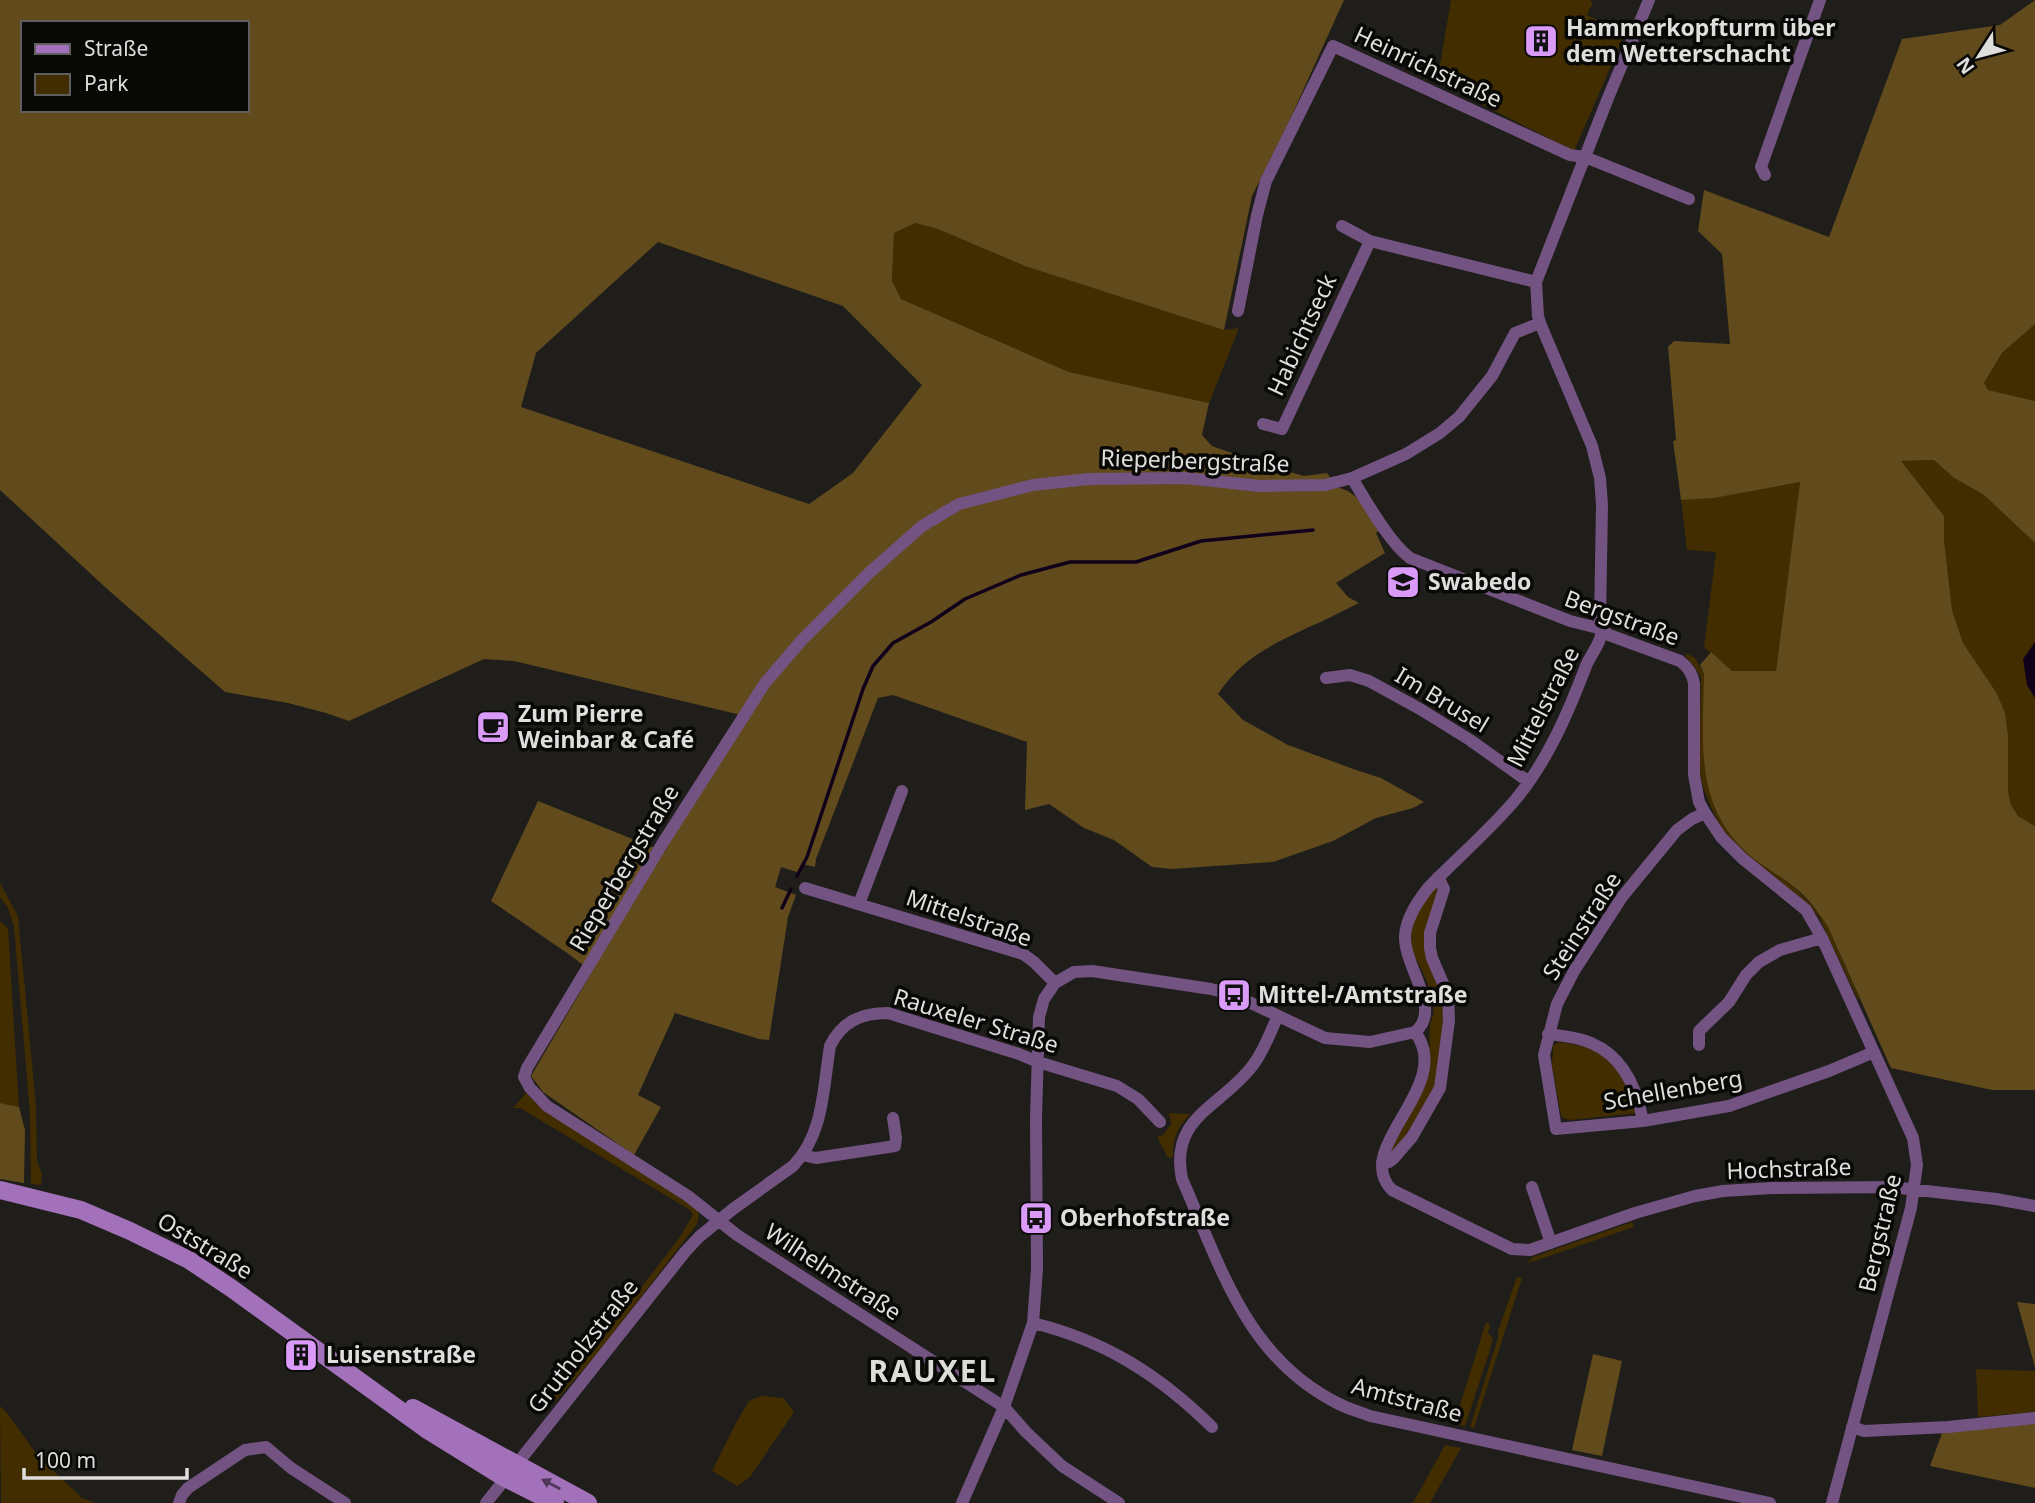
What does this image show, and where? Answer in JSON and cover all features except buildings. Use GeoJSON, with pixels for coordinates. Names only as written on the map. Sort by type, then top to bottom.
{"type":"FeatureCollection","features":[{"type":"Feature","properties":{"kind":"main road","name":"Oststraße"},"geometry":{"type":"LineString","coordinates":[[0,1190],[81,1210],[189,1260],[426,1429],[510,1471]]}},
{"type":"Feature","properties":{"kind":"main road"},"geometry":{"type":"LineString","coordinates":[[510,1471],[555,1503]]}},
{"type":"Feature","properties":{"kind":"main road"},"geometry":{"type":"LineString","coordinates":[[510,1471],[587,1503]]}},
{"type":"Feature","properties":{"kind":"street"},"geometry":{"type":"LineString","coordinates":[[1540,323],[1536,282],[1649,0]]}},
{"type":"Feature","properties":{"kind":"street"},"geometry":{"type":"LineString","coordinates":[[1765,175],[1761,167],[1820,0]]}},
{"type":"Feature","properties":{"kind":"street","name":"Heinrichstraße"},"geometry":{"type":"LineString","coordinates":[[1238,311],[1266,181],[1333,46],[1570,155],[1585,157],[1689,199]]}},
{"type":"Feature","properties":{"kind":"street"},"geometry":{"type":"LineString","coordinates":[[1342,226],[1370,241],[1536,282]]}},
{"type":"Feature","properties":{"kind":"street","name":"Habichtseck"},"geometry":{"type":"LineString","coordinates":[[1263,424],[1282,429],[1370,241]]}},
{"type":"Feature","properties":{"kind":"street","name":"Rieperbergstraße"},"geometry":{"type":"LineString","coordinates":[[524,1077],[664,841],[765,683],[802,640],[869,573],[922,526],[959,504],[1033,485],[1088,479],[1185,478],[1260,486],[1325,485],[1352,478],[1406,454],[1450,425],[1468,408],[1492,376],[1515,333],[1540,323]]}},
{"type":"Feature","properties":{"kind":"street","name":"Mittelstraße"},"geometry":{"type":"LineString","coordinates":[[1415,1032],[1423,1023],[1426,1013],[1425,1001],[1408,959],[1405,934],[1409,918],[1420,898],[1438,877],[1504,812],[1528,782],[1552,744],[1569,709],[1589,659],[1599,644],[1602,629],[1600,478],[1592,446],[1540,323]]}},
{"type":"Feature","properties":{"kind":"street","name":"Bergstraße"},"geometry":{"type":"LineString","coordinates":[[1352,478],[1403,553],[1410,558],[1680,661],[1690,672],[1695,684],[1694,775],[1704,813],[1730,848],[1806,910],[1822,938],[1913,1138],[1917,1166],[1915,1189],[1832,1503]]}},
{"type":"Feature","properties":{"kind":"street","name":"Im Brusel"},"geometry":{"type":"LineString","coordinates":[[1326,678],[1350,675],[1369,681],[1470,740],[1528,782]]}},
{"type":"Feature","properties":{"kind":"street"},"geometry":{"type":"LineString","coordinates":[[859,904],[902,791]]}},
{"type":"Feature","properties":{"kind":"street","name":"Steinstraße"},"geometry":{"type":"LineString","coordinates":[[1556,1129],[1544,1055],[1557,1004],[1574,971],[1622,897],[1677,830],[1704,813]]}},
{"type":"Feature","properties":{"kind":"street"},"geometry":{"type":"LineString","coordinates":[[962,1503],[1004,1407],[1033,1323],[1037,1269],[1036,1118],[1039,1017],[1044,999],[1055,983],[1074,972],[1092,971],[1234,995],[1313,1034],[1334,1039],[1370,1042],[1415,1032],[1423,1048],[1422,1077],[1415,1096],[1386,1147],[1382,1162],[1389,1162],[1412,1138],[1440,1088],[1449,1021],[1448,995],[1430,948],[1430,933],[1444,889],[1438,877]]}},
{"type":"Feature","properties":{"kind":"street","name":"Mittelstraße"},"geometry":{"type":"LineString","coordinates":[[804,888],[1023,954],[1055,983]]}},
{"type":"Feature","properties":{"kind":"street"},"geometry":{"type":"LineString","coordinates":[[1699,1045],[1699,1031],[1729,1002],[1746,975],[1759,962],[1780,950],[1822,938]]}},
{"type":"Feature","properties":{"kind":"street","name":"Rauxeler Straße"},"geometry":{"type":"LineString","coordinates":[[719,1221],[793,1166],[802,1155],[818,1125],[830,1046],[835,1035],[851,1022],[870,1013],[888,1013],[1117,1086],[1138,1099],[1160,1122]]}},
{"type":"Feature","properties":{"kind":"street","name":"Amtstraße"},"geometry":{"type":"LineString","coordinates":[[1278,1016],[1255,1063],[1188,1128],[1182,1140],[1178,1163],[1182,1179],[1235,1299],[1268,1349],[1288,1369],[1313,1389],[1340,1405],[1370,1416],[1770,1503]]}},
{"type":"Feature","properties":{"kind":"street"},"geometry":{"type":"LineString","coordinates":[[1548,1034],[1590,1042],[1612,1056],[1620,1064],[1635,1090],[1643,1121]]}},
{"type":"Feature","properties":{"kind":"street","name":"Schellenberg"},"geometry":{"type":"LineString","coordinates":[[1556,1129],[1643,1121],[1729,1107],[1874,1052]]}},
{"type":"Feature","properties":{"kind":"street","name":"Wilhelmstraße"},"geometry":{"type":"LineString","coordinates":[[524,1077],[530,1088],[547,1106],[688,1196],[737,1235],[1004,1407],[1062,1466],[1118,1503]]}},
{"type":"Feature","properties":{"kind":"street"},"geometry":{"type":"LineString","coordinates":[[802,1155],[816,1158],[895,1146],[893,1118]]}},
{"type":"Feature","properties":{"kind":"street","name":"Hochstraße"},"geometry":{"type":"LineString","coordinates":[[1382,1162],[1384,1179],[1392,1190],[1512,1249],[1530,1250],[1635,1213],[1723,1191],[1892,1187],[2035,1206]]}},
{"type":"Feature","properties":{"kind":"street"},"geometry":{"type":"LineString","coordinates":[[1532,1187],[1551,1243]]}},
{"type":"Feature","properties":{"kind":"street","name":"Grutholzstraße"},"geometry":{"type":"LineString","coordinates":[[486,1503],[685,1252],[719,1221]]}},
{"type":"Feature","properties":{"kind":"street"},"geometry":{"type":"LineString","coordinates":[[1033,1323],[1071,1333],[1122,1356],[1168,1387],[1212,1427]]}},
{"type":"Feature","properties":{"kind":"street"},"geometry":{"type":"LineString","coordinates":[[1852,1427],[1864,1431],[1906,1429],[2035,1418]]}},
{"type":"Feature","properties":{"kind":"street"},"geometry":{"type":"LineString","coordinates":[[179,1503],[181,1495],[188,1488],[245,1450],[266,1447],[291,1468],[345,1503]]}},
{"type":"Feature","properties":{"kind":"green space"},"geometry":{"type":"Polygon","coordinates":[[[1451,0],[1590,0],[1593,2],[1587,15],[1627,29],[1574,151],[1437,82],[1451,0]]]}},
{"type":"Feature","properties":{"kind":"green space"},"geometry":{"type":"Polygon","coordinates":[[[915,223],[1224,330],[1239,328],[1209,403],[1069,372],[901,299],[892,282],[894,232],[915,223]]]}},
{"type":"Feature","properties":{"kind":"green space"},"geometry":{"type":"Polygon","coordinates":[[[2035,324],[2035,401],[1988,390],[1984,383],[2002,353],[2035,324]]]}},
{"type":"Feature","properties":{"kind":"green space"},"geometry":{"type":"Polygon","coordinates":[[[1934,460],[1954,478],[1984,495],[2035,543],[2035,826],[2018,816],[2011,805],[2008,764],[1996,692],[1963,643],[1952,610],[1944,516],[1900,461],[1934,460]]]}},
{"type":"Feature","properties":{"kind":"green space"},"geometry":{"type":"Polygon","coordinates":[[[1800,481],[1776,671],[1732,671],[1704,647],[1716,552],[1687,550],[1681,500],[1714,498],[1800,481]]]}},
{"type":"Feature","properties":{"kind":"green space"},"geometry":{"type":"Polygon","coordinates":[[[1686,653],[1695,658],[1704,674],[1754,858],[1794,887],[1818,912],[1828,927],[1858,1000],[1818,915],[1742,851],[1722,829],[1711,807],[1702,784],[1699,765],[1701,678],[1686,653]]]}},
{"type":"Feature","properties":{"kind":"green space"},"geometry":{"type":"Polygon","coordinates":[[[0,883],[18,916],[41,1185],[31,1184],[30,1113],[14,927],[8,908],[0,897],[0,883]]]}},
{"type":"Feature","properties":{"kind":"green space"},"geometry":{"type":"Polygon","coordinates":[[[1436,886],[1438,887],[1426,937],[1440,983],[1445,1018],[1435,1088],[1393,1155],[1390,1150],[1424,1089],[1434,1008],[1428,983],[1417,960],[1412,958],[1411,935],[1418,912],[1436,886]]]}},
{"type":"Feature","properties":{"kind":"green space"},"geometry":{"type":"Polygon","coordinates":[[[0,921],[8,928],[19,1107],[0,1103],[0,921]]]}},
{"type":"Feature","properties":{"kind":"green space"},"geometry":{"type":"Polygon","coordinates":[[[1558,1042],[1591,1049],[1611,1062],[1625,1083],[1637,1113],[1570,1120],[1563,1118],[1552,1066],[1553,1046],[1558,1042]]]}},
{"type":"Feature","properties":{"kind":"green space"},"geometry":{"type":"Polygon","coordinates":[[[526,1093],[538,1105],[697,1209],[699,1215],[697,1224],[597,1354],[555,1402],[551,1399],[587,1358],[680,1237],[693,1215],[690,1210],[520,1108],[513,1108],[526,1093]]]}},
{"type":"Feature","properties":{"kind":"green space"},"geometry":{"type":"Polygon","coordinates":[[[1169,1113],[1191,1114],[1177,1133],[1173,1157],[1168,1158],[1157,1137],[1163,1135],[1171,1124],[1169,1113]]]}},
{"type":"Feature","properties":{"kind":"green space"},"geometry":{"type":"Polygon","coordinates":[[[1632,1222],[1634,1227],[1526,1264],[1533,1257],[1632,1222]]]}},
{"type":"Feature","properties":{"kind":"green space"},"geometry":{"type":"Polygon","coordinates":[[[1517,1277],[1522,1278],[1474,1428],[1470,1427],[1498,1331],[1517,1277]]]}},
{"type":"Feature","properties":{"kind":"green space"},"geometry":{"type":"Polygon","coordinates":[[[1486,1322],[1490,1324],[1488,1333],[1493,1338],[1490,1350],[1465,1426],[1454,1424],[1486,1322]]]}},
{"type":"Feature","properties":{"kind":"green space"},"geometry":{"type":"Polygon","coordinates":[[[1976,1369],[2035,1371],[2035,1412],[1978,1417],[1976,1369]]]}},
{"type":"Feature","properties":{"kind":"green space"},"geometry":{"type":"Polygon","coordinates":[[[761,1396],[783,1398],[794,1412],[750,1477],[737,1486],[712,1471],[749,1401],[761,1396]]]}},
{"type":"Feature","properties":{"kind":"green space"},"geometry":{"type":"Polygon","coordinates":[[[0,1406],[38,1456],[82,1498],[96,1503],[1,1503],[0,1406]]]}},
{"type":"Feature","properties":{"kind":"green space"},"geometry":{"type":"Polygon","coordinates":[[[1445,1445],[1461,1448],[1430,1503],[1413,1503],[1445,1445]]]}},
{"type":"Feature","properties":{"kind":"shaded area"},"geometry":{"type":"Polygon","coordinates":[[[0,0],[1344,0],[1252,196],[1224,330],[1025,266],[938,229],[915,223],[894,233],[892,281],[901,299],[1069,372],[1209,403],[1202,435],[1212,446],[1304,476],[1327,473],[1337,487],[1356,497],[1380,530],[1376,533],[1385,553],[1336,583],[1348,597],[1359,603],[1258,654],[1237,671],[1218,694],[1243,720],[1288,745],[1381,778],[1424,802],[1413,808],[1376,818],[1333,841],[1273,862],[1172,869],[1152,867],[1114,840],[1084,828],[1049,804],[1025,810],[1027,742],[893,695],[878,698],[815,867],[803,864],[800,873],[781,867],[775,887],[796,895],[788,917],[769,1040],[675,1013],[638,1095],[661,1107],[634,1155],[543,1092],[531,1076],[592,972],[491,901],[538,801],[665,852],[672,836],[745,720],[737,714],[514,661],[484,659],[349,721],[288,703],[225,692],[0,490],[0,0]],[[658,242],[536,353],[521,407],[809,504],[853,473],[922,385],[843,306],[658,242]]]}},
{"type":"Feature","properties":{"kind":"shaded area"},"geometry":{"type":"Polygon","coordinates":[[[2035,0],[2035,324],[2002,353],[1984,383],[1988,390],[2035,401],[2035,543],[1984,495],[1954,478],[1934,460],[1901,461],[1944,516],[1952,610],[1963,643],[1996,692],[2005,713],[2011,805],[2018,816],[2035,826],[2035,1090],[1992,1090],[1891,1068],[1824,921],[1798,890],[1753,858],[1734,839],[1720,818],[1706,774],[1703,750],[1704,674],[1700,665],[1711,652],[1732,671],[1776,671],[1800,482],[1714,498],[1681,500],[1673,441],[1676,440],[1668,347],[1674,341],[1730,344],[1722,254],[1698,231],[1704,190],[1829,237],[1902,39],[2000,25],[2035,0]]]}},
{"type":"Feature","properties":{"kind":"shaded area"},"geometry":{"type":"Polygon","coordinates":[[[2035,642],[2035,698],[2027,685],[2023,659],[2035,642]]]}},
{"type":"Feature","properties":{"kind":"shaded area"},"geometry":{"type":"Polygon","coordinates":[[[0,1103],[19,1107],[25,1130],[24,1183],[0,1179],[0,1103]]]}},
{"type":"Feature","properties":{"kind":"shaded area"},"geometry":{"type":"Polygon","coordinates":[[[2017,1302],[2035,1304],[2035,1367],[2017,1302]]]}},
{"type":"Feature","properties":{"kind":"shaded area"},"geometry":{"type":"Polygon","coordinates":[[[1593,1354],[1622,1361],[1602,1456],[1572,1450],[1593,1354]]]}},
{"type":"Feature","properties":{"kind":"shaded area"},"geometry":{"type":"Polygon","coordinates":[[[2035,1424],[2035,1488],[1930,1466],[1942,1433],[2035,1424]]]}},
{"type":"Feature","properties":{"kind":"waterway"},"geometry":{"type":"LineString","coordinates":[[797,876],[807,857],[863,689],[873,666],[893,643],[965,599],[1021,575],[1070,562],[1136,562],[1201,541],[1313,530]]}},
{"type":"Feature","properties":{"kind":"waterway"},"geometry":{"type":"LineString","coordinates":[[782,908],[791,889]]}},
{"type":"Feature","properties":{"kind":"place","name":"Hammerkopfturm über dem Wetterschacht"},"geometry":{"type":"Point","coordinates":[1541,41]}},
{"type":"Feature","properties":{"kind":"place","name":"Swabedo"},"geometry":{"type":"Point","coordinates":[1403,582]}},
{"type":"Feature","properties":{"kind":"place","name":"Zum Pierre Weinbar & Café"},"geometry":{"type":"Point","coordinates":[493,727]}},
{"type":"Feature","properties":{"kind":"place","name":"Mittel-/Amtstraße"},"geometry":{"type":"Point","coordinates":[1234,995]}},
{"type":"Feature","properties":{"kind":"place","name":"Oberhofstraße"},"geometry":{"type":"Point","coordinates":[1036,1218]}},
{"type":"Feature","properties":{"kind":"place","name":"Luisenstraße"},"geometry":{"type":"Point","coordinates":[301,1355]}},
{"type":"Feature","properties":{"kind":"district","name":"RAUXEL"},"geometry":{"type":"Point","coordinates":[933,1372]}}]}
